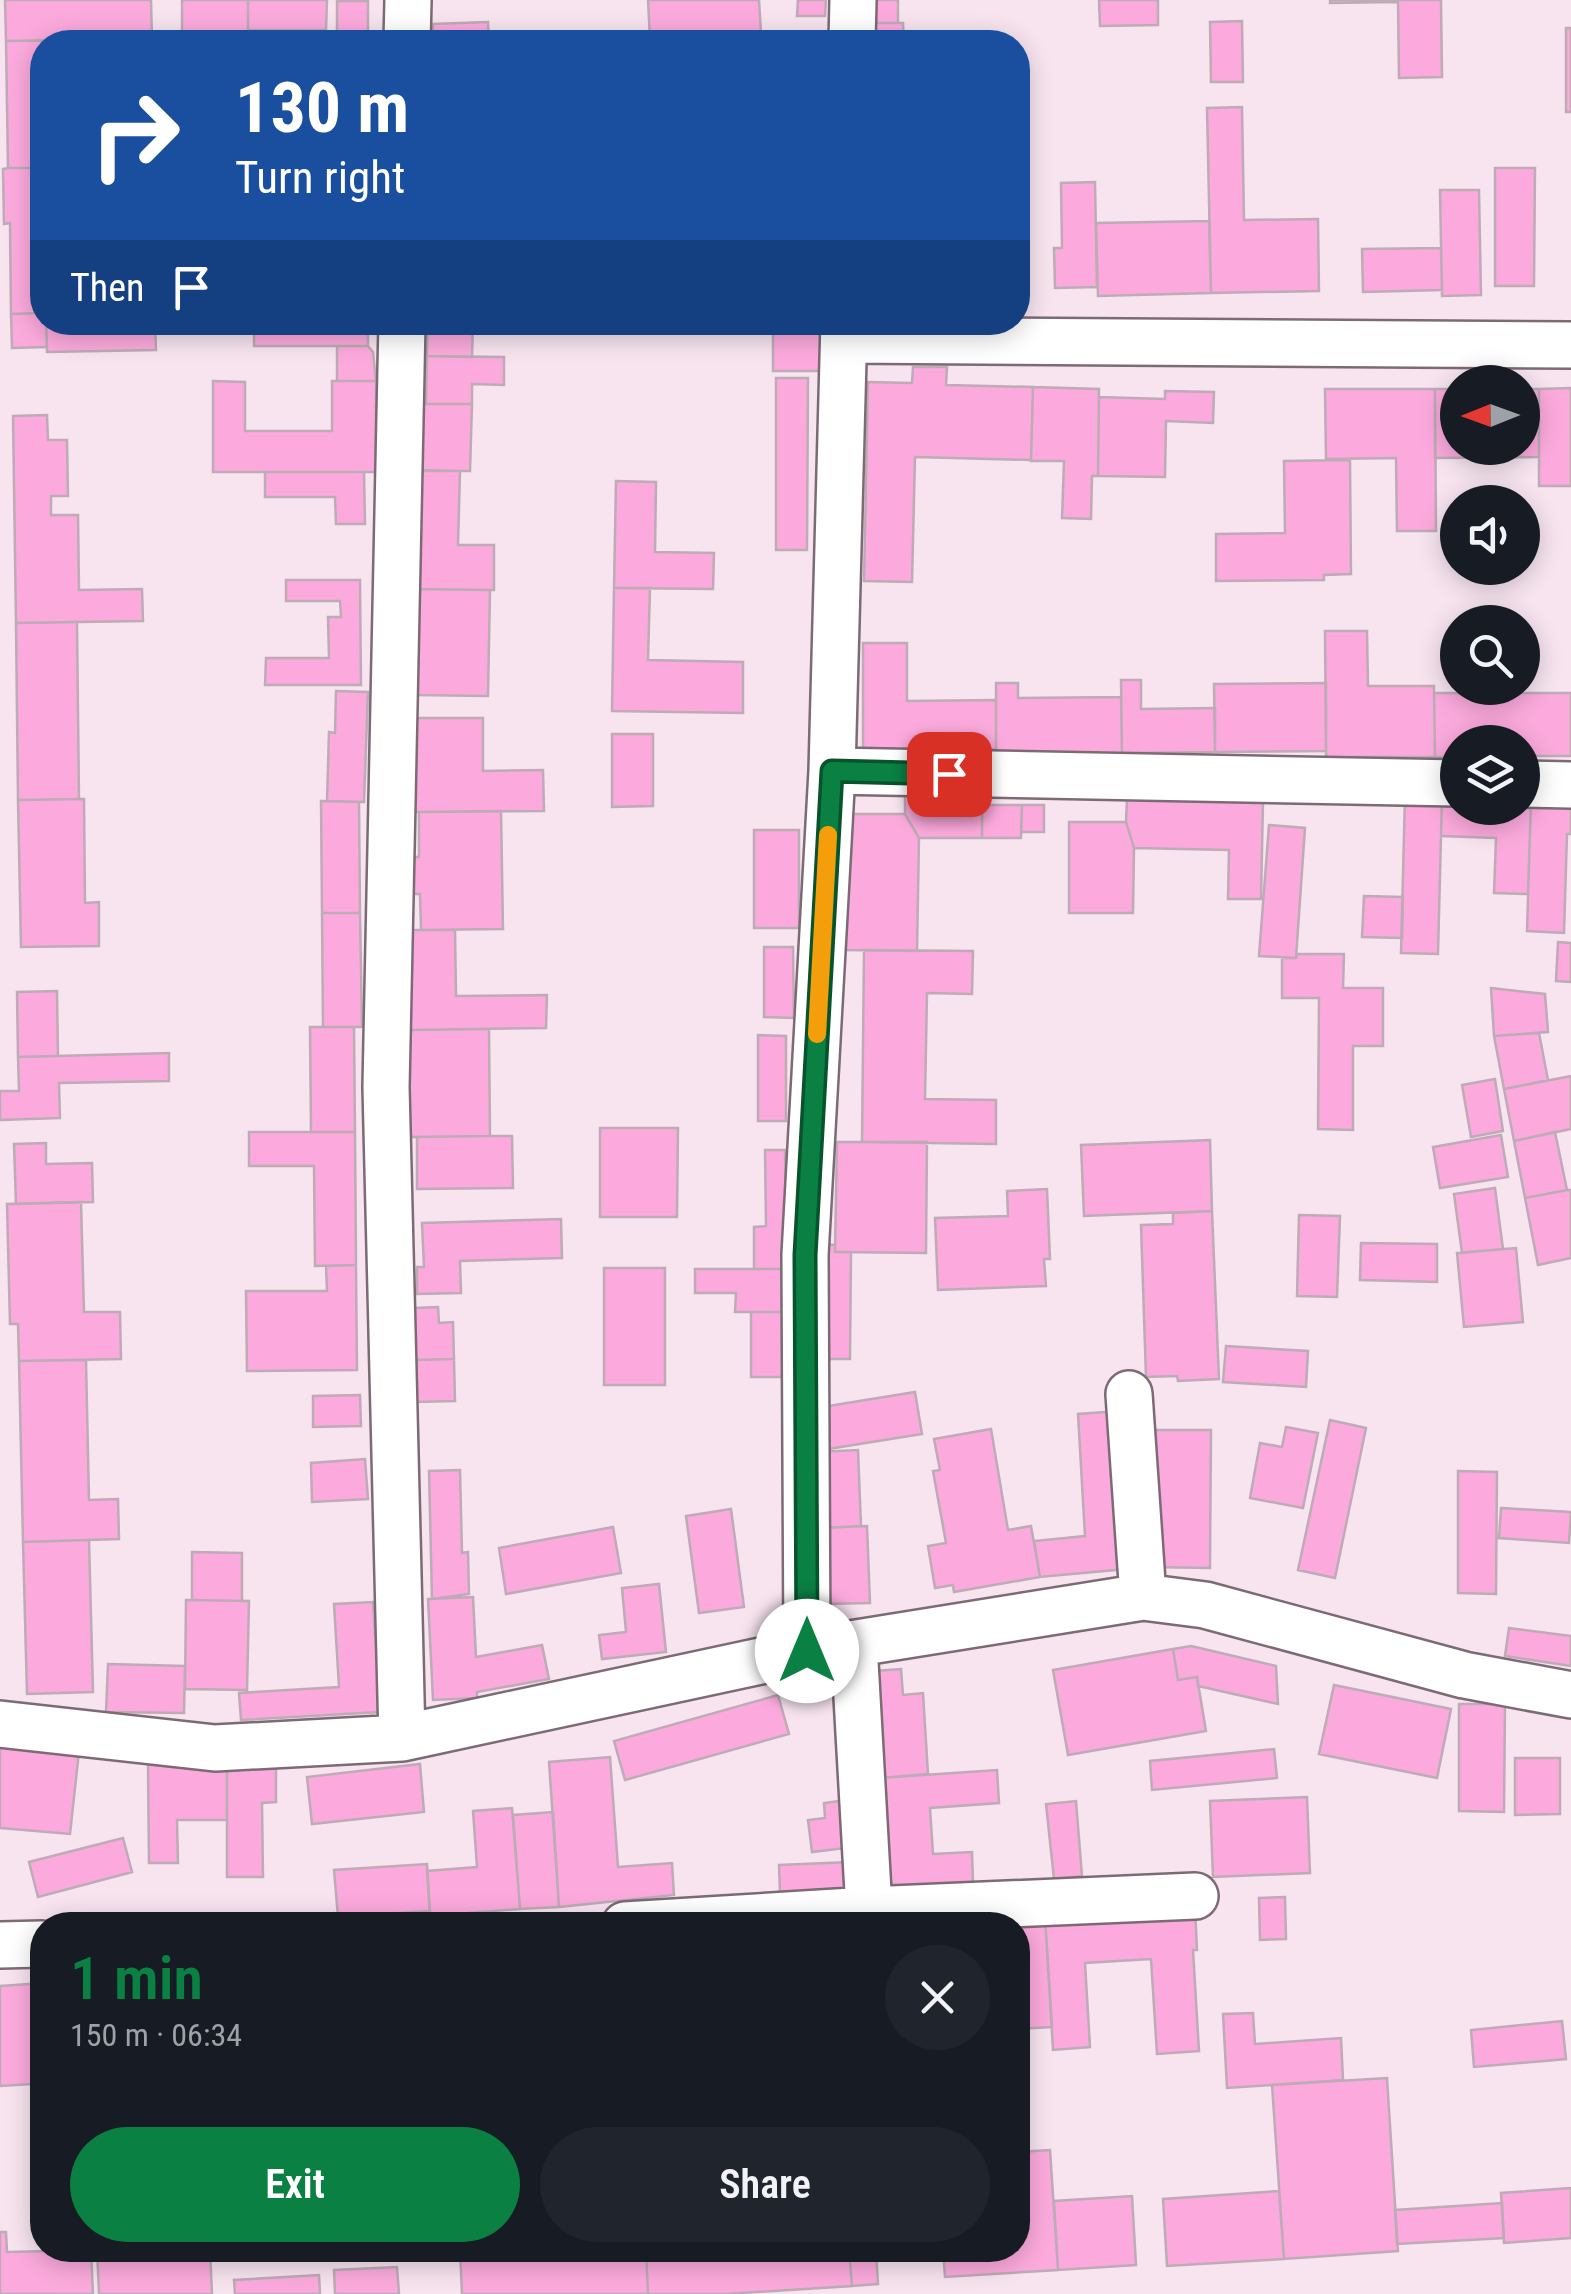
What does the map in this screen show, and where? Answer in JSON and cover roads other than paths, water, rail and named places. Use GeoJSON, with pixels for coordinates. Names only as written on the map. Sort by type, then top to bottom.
{"type":"FeatureCollection","features":[{"type":"Feature","properties":{"kind":"street"},"geometry":{"type":"LineString","coordinates":[[407,30],[408,0]]}},
{"type":"Feature","properties":{"kind":"street"},"geometry":{"type":"LineString","coordinates":[[852,30],[853,0]]}},
{"type":"Feature","properties":{"kind":"street"},"geometry":{"type":"LineString","coordinates":[[402,335],[386,1087],[402,1738]]}},
{"type":"Feature","properties":{"kind":"street"},"geometry":{"type":"LineString","coordinates":[[807,1651],[805,1255],[832,771],[844,335]]}},
{"type":"Feature","properties":{"kind":"street"},"geometry":{"type":"LineString","coordinates":[[1030,335],[1571,345]]}},
{"type":"Feature","properties":{"kind":"street"},"geometry":{"type":"LineString","coordinates":[[832,771],[1440,783]]}},
{"type":"Feature","properties":{"kind":"street"},"geometry":{"type":"LineString","coordinates":[[1540,784],[1571,785]]}},
{"type":"Feature","properties":{"kind":"street"},"geometry":{"type":"LineString","coordinates":[[1129,1394],[1143,1597]]}},
{"type":"Feature","properties":{"kind":"street"},"geometry":{"type":"LineString","coordinates":[[0,1724],[214,1748],[402,1738],[807,1651],[1143,1597],[1204,1605],[1464,1674],[1571,1695]]}},
{"type":"Feature","properties":{"kind":"street"},"geometry":{"type":"LineString","coordinates":[[854,1644],[869,1910]]}},
{"type":"Feature","properties":{"kind":"street"},"geometry":{"type":"LineString","coordinates":[[836,1912],[1195,1896]]}},
{"type":"Feature","properties":{"kind":"street"},"geometry":{"type":"LineString","coordinates":[[0,1945],[30,1944]]}}]}
